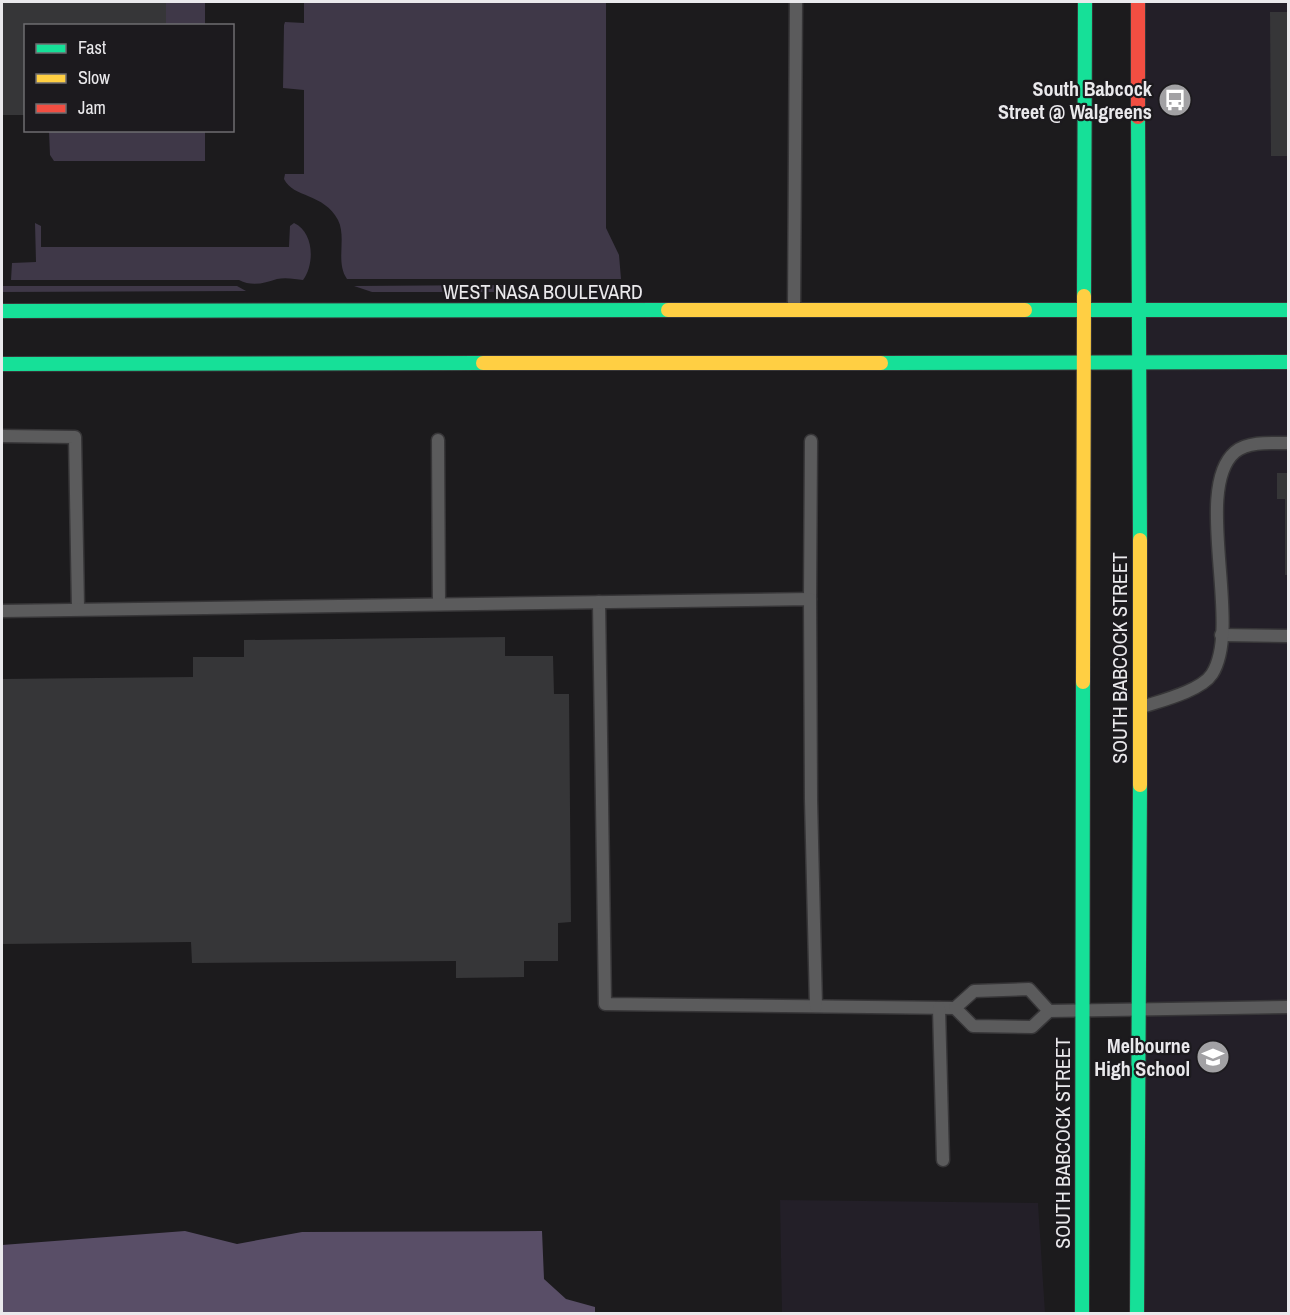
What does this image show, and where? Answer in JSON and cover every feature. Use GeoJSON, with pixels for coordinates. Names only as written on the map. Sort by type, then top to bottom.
{"type":"FeatureCollection","features":[{"type":"Feature","properties":{"kind":"main road","name":"SOUTH BABCOCK STREET"},"geometry":{"type":"LineString","coordinates":[[1082,1314],[1085,2]]}},
{"type":"Feature","properties":{"kind":"main road","name":"SOUTH BABCOCK STREET"},"geometry":{"type":"LineString","coordinates":[[1137,1314],[1140,708],[1138,2]]}},
{"type":"Feature","properties":{"kind":"main road","name":"WEST NASA BOULEVARD"},"geometry":{"type":"LineString","coordinates":[[2,311],[1288,310]]}},
{"type":"Feature","properties":{"kind":"main road"},"geometry":{"type":"LineString","coordinates":[[2,364],[1288,362]]}},
{"type":"Feature","properties":{"kind":"lane"},"geometry":{"type":"LineString","coordinates":[[794,311],[796,2]]}},
{"type":"Feature","properties":{"kind":"lane"},"geometry":{"type":"LineString","coordinates":[[2,436],[75,437],[78,608]]}},
{"type":"Feature","properties":{"kind":"lane"},"geometry":{"type":"LineString","coordinates":[[438,440],[438,604]]}},
{"type":"Feature","properties":{"kind":"lane"},"geometry":{"type":"LineString","coordinates":[[811,441],[810,800],[816,1006]]}},
{"type":"Feature","properties":{"kind":"lane"},"geometry":{"type":"LineString","coordinates":[[1140,708],[1184,693],[1211,676],[1221,649],[1217,490],[1225,465],[1236,450],[1261,444],[1288,443]]}},
{"type":"Feature","properties":{"kind":"lane"},"geometry":{"type":"LineString","coordinates":[[2,611],[78,608],[810,599]]}},
{"type":"Feature","properties":{"kind":"lane"},"geometry":{"type":"LineString","coordinates":[[599,602],[605,1004],[955,1008],[974,991],[1029,989],[1049,1011]]}},
{"type":"Feature","properties":{"kind":"lane"},"geometry":{"type":"LineString","coordinates":[[1221,635],[1288,636]]}},
{"type":"Feature","properties":{"kind":"lane"},"geometry":{"type":"LineString","coordinates":[[955,1008],[973,1026],[1032,1027],[1049,1011],[1288,1007]]}},
{"type":"Feature","properties":{"kind":"lane"},"geometry":{"type":"LineString","coordinates":[[939,1008],[943,1160]]}},
{"type":"Feature","properties":{"kind":"shaded area"},"geometry":{"type":"Polygon","coordinates":[[[304,2],[606,2],[606,228],[619,255],[621,279],[347,279],[342,265],[342,234],[338,220],[325,205],[294,190],[284,179],[285,174],[304,174],[304,90],[283,88],[284,25],[285,22],[304,23],[304,2]]]}},
{"type":"Feature","properties":{"kind":"shaded area"},"geometry":{"type":"Polygon","coordinates":[[[1138,2],[1288,2],[1288,1313],[1137,1314],[1138,2]]]}},
{"type":"Feature","properties":{"kind":"shaded area"},"geometry":{"type":"Polygon","coordinates":[[[166,3],[205,3],[205,24],[166,24],[166,3]]]}},
{"type":"Feature","properties":{"kind":"shaded area"},"geometry":{"type":"Polygon","coordinates":[[[49,132],[205,132],[205,161],[54,161],[50,155],[49,132]]]}},
{"type":"Feature","properties":{"kind":"shaded area"},"geometry":{"type":"Polygon","coordinates":[[[35,223],[41,226],[41,247],[289,247],[290,226],[294,223],[306,233],[311,257],[303,280],[280,278],[258,284],[239,280],[11,280],[12,263],[36,262],[35,223]]]}},
{"type":"Feature","properties":{"kind":"shaded area"},"geometry":{"type":"Polygon","coordinates":[[[502,285],[503,292],[372,292],[354,286],[502,285]]]}},
{"type":"Feature","properties":{"kind":"shaded area"},"geometry":{"type":"Polygon","coordinates":[[[2,286],[237,286],[246,291],[2,292],[2,286]]]}},
{"type":"Feature","properties":{"kind":"shaded area"},"geometry":{"type":"Polygon","coordinates":[[[780,1200],[1038,1203],[1045,1313],[782,1313],[780,1200]]]}},
{"type":"Feature","properties":{"kind":"shaded area"},"geometry":{"type":"Polygon","coordinates":[[[185,1231],[237,1244],[302,1232],[542,1231],[544,1279],[566,1299],[595,1307],[595,1313],[2,1313],[2,1245],[185,1231]]]}},
{"type":"Feature","properties":{"kind":"building"},"geometry":{"type":"Polygon","coordinates":[[[2,2],[166,2],[166,24],[24,24],[24,115],[2,115],[2,2]]]}},
{"type":"Feature","properties":{"kind":"building"},"geometry":{"type":"Polygon","coordinates":[[[1270,12],[1288,12],[1288,156],[1271,156],[1270,12]]]}},
{"type":"Feature","properties":{"kind":"building"},"geometry":{"type":"Polygon","coordinates":[[[1277,473],[1288,473],[1288,575],[1285,575],[1285,499],[1277,499],[1277,473]]]}},
{"type":"Feature","properties":{"kind":"building"},"geometry":{"type":"Polygon","coordinates":[[[505,637],[505,656],[553,656],[554,694],[569,694],[571,922],[558,923],[558,961],[524,961],[524,977],[456,978],[456,961],[192,963],[191,942],[2,944],[2,679],[193,677],[193,657],[244,657],[244,640],[505,637]]]}},
{"type":"Feature","properties":{"kind":"traffic: fast"},"geometry":{"type":"LineString","coordinates":[[1084,296],[1085,2]]}},
{"type":"Feature","properties":{"kind":"traffic: fast"},"geometry":{"type":"LineString","coordinates":[[1138,117],[1140,540]]}},
{"type":"Feature","properties":{"kind":"traffic: fast"},"geometry":{"type":"LineString","coordinates":[[2,311],[668,310]]}},
{"type":"Feature","properties":{"kind":"traffic: fast"},"geometry":{"type":"LineString","coordinates":[[1025,310],[1288,310]]}},
{"type":"Feature","properties":{"kind":"traffic: fast"},"geometry":{"type":"LineString","coordinates":[[881,363],[1288,362]]}},
{"type":"Feature","properties":{"kind":"traffic: fast"},"geometry":{"type":"LineString","coordinates":[[2,364],[483,363]]}},
{"type":"Feature","properties":{"kind":"traffic: fast"},"geometry":{"type":"LineString","coordinates":[[1082,1314],[1083,682]]}},
{"type":"Feature","properties":{"kind":"traffic: fast"},"geometry":{"type":"LineString","coordinates":[[1137,1314],[1140,785]]}},
{"type":"Feature","properties":{"kind":"traffic: slow"},"geometry":{"type":"LineString","coordinates":[[1083,682],[1084,296]]}},
{"type":"Feature","properties":{"kind":"traffic: slow"},"geometry":{"type":"LineString","coordinates":[[668,310],[1025,310]]}},
{"type":"Feature","properties":{"kind":"traffic: slow"},"geometry":{"type":"LineString","coordinates":[[483,363],[881,363]]}},
{"type":"Feature","properties":{"kind":"traffic: slow"},"geometry":{"type":"LineString","coordinates":[[1140,540],[1140,785]]}},
{"type":"Feature","properties":{"kind":"traffic: jam"},"geometry":{"type":"LineString","coordinates":[[1138,2],[1138,117]]}},
{"type":"Feature","properties":{"kind":"place","name":"South Babcock Street @ Walgreens"},"geometry":{"type":"Point","coordinates":[1175,100]}},
{"type":"Feature","properties":{"kind":"place","name":"Melbourne High School"},"geometry":{"type":"Point","coordinates":[1213,1057]}}]}
